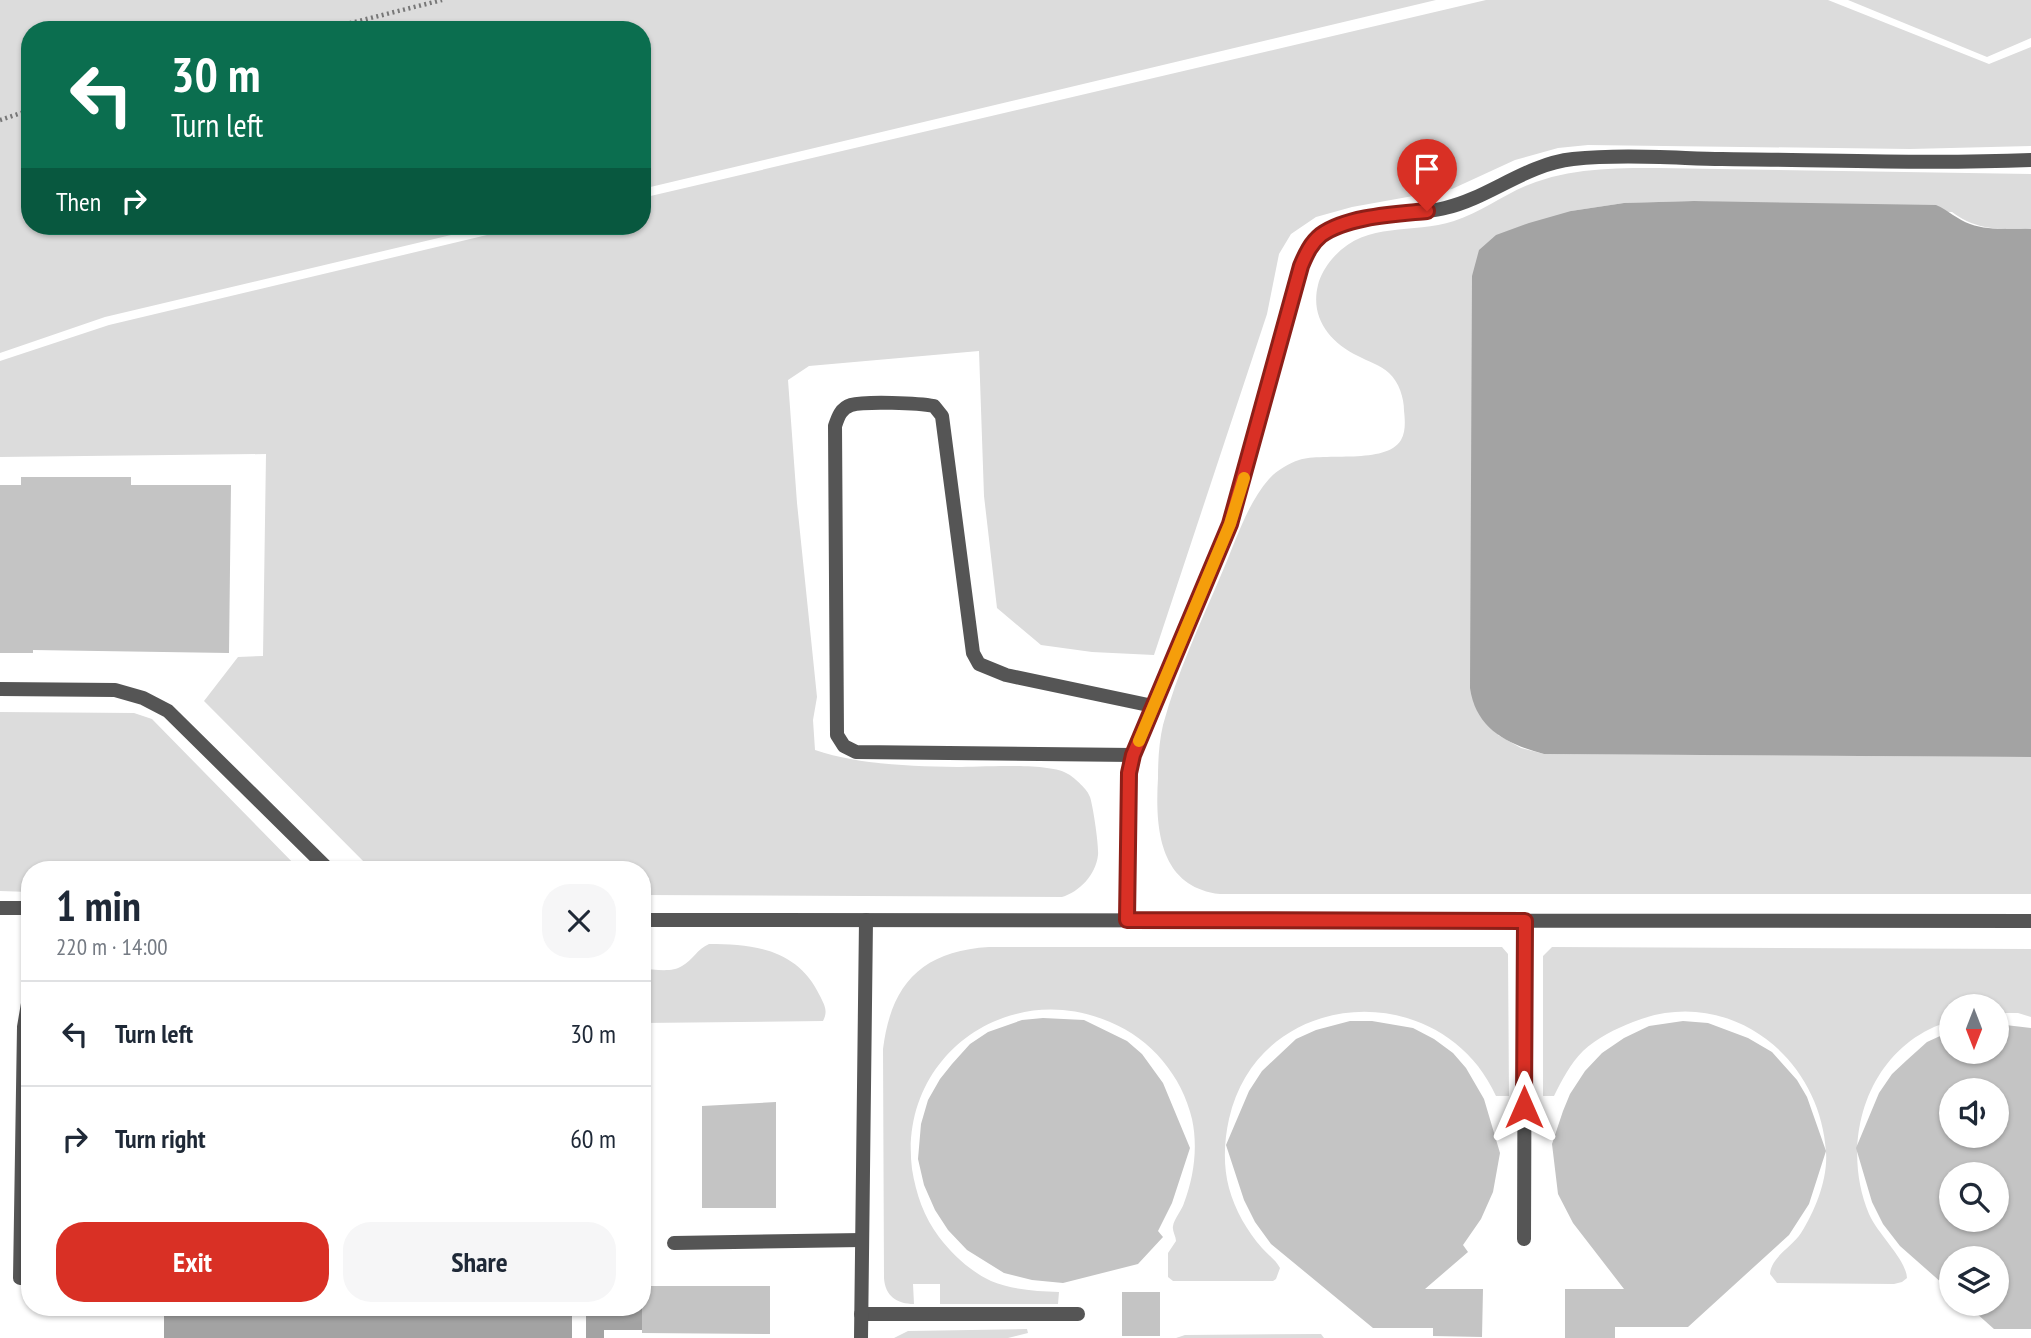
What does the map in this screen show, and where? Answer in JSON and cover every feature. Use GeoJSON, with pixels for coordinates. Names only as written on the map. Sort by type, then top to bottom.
{"type":"FeatureCollection","features":[{"type":"Feature","properties":{"kind":"lane"},"geometry":{"type":"LineString","coordinates":[[1127,920],[1129,773],[1133,755],[1230,524],[1301,266],[1309,247],[1322,234],[1345,224],[1445,208],[1532,170],[1572,159],[1969,162],[2031,160]]}},
{"type":"Feature","properties":{"kind":"lane"},"geometry":{"type":"LineString","coordinates":[[1133,755],[856,752],[844,746],[837,735],[835,426],[840,412],[850,405],[919,403],[934,406],[942,416],[973,653],[979,664],[1006,675],[1153,706]]}},
{"type":"Feature","properties":{"kind":"lane"},"geometry":{"type":"LineString","coordinates":[[0,689],[115,690],[143,698],[168,711],[320,861]]}},
{"type":"Feature","properties":{"kind":"lane"},"geometry":{"type":"LineString","coordinates":[[0,908],[21,908]]}},
{"type":"Feature","properties":{"kind":"lane"},"geometry":{"type":"LineString","coordinates":[[651,920],[2031,921]]}},
{"type":"Feature","properties":{"kind":"lane"},"geometry":{"type":"LineString","coordinates":[[861,1338],[866,920]]}},
{"type":"Feature","properties":{"kind":"lane"},"geometry":{"type":"LineString","coordinates":[[1524,1239],[1525,921]]}},
{"type":"Feature","properties":{"kind":"lane"},"geometry":{"type":"LineString","coordinates":[[21,1215],[21,1278]]}},
{"type":"Feature","properties":{"kind":"lane"},"geometry":{"type":"LineString","coordinates":[[674,1243],[862,1240]]}},
{"type":"Feature","properties":{"kind":"lane"},"geometry":{"type":"LineString","coordinates":[[861,1314],[1078,1314]]}},
{"type":"Feature","properties":{"kind":"path"},"geometry":{"type":"LineString","coordinates":[[359,21],[442,0]]}},
{"type":"Feature","properties":{"kind":"path"},"geometry":{"type":"LineString","coordinates":[[0,120],[21,113]]}},
{"type":"Feature","properties":{"kind":"shaded area"},"geometry":{"type":"Polygon","coordinates":[[[0,0],[1436,0],[651,187],[651,21],[21,21],[21,235],[451,235],[105,317],[0,353],[0,0]]]}},
{"type":"Feature","properties":{"kind":"shaded area"},"geometry":{"type":"Polygon","coordinates":[[[1486,0],[1828,0],[1989,64],[2031,47],[2031,146],[1910,149],[1588,145],[1558,148],[1515,160],[1452,189],[1352,207],[1316,217],[1291,234],[1279,254],[1267,314],[1154,655],[1092,652],[1041,645],[997,608],[984,496],[979,351],[809,366],[788,380],[797,503],[817,697],[813,720],[815,750],[885,764],[1031,767],[1059,770],[1068,774],[1081,784],[1090,797],[1098,855],[1086,882],[1062,897],[651,895],[651,861],[363,861],[204,701],[238,657],[263,656],[266,454],[0,457],[0,361],[109,325],[487,235],[651,235],[651,196],[1486,0]]]}},
{"type":"Feature","properties":{"kind":"shaded area"},"geometry":{"type":"Polygon","coordinates":[[[1848,0],[2031,0],[2031,38],[1987,57],[1848,0]]]}},
{"type":"Feature","properties":{"kind":"shaded area"},"geometry":{"type":"Polygon","coordinates":[[[1658,168],[2031,174],[2031,229],[1980,226],[1952,212],[1694,201],[1624,203],[1571,211],[1498,735],[1521,748],[1544,754],[2031,757],[2031,894],[1220,894],[1200,889],[1184,880],[1165,852],[1160,835],[1157,797],[1162,731],[1182,668],[1247,513],[1269,479],[1291,463],[1310,458],[1382,453],[1393,448],[1404,433],[1403,401],[1393,377],[1338,344],[1319,318],[1316,297],[1318,285],[1328,265],[1345,247],[1359,239],[1389,231],[1454,221],[1544,179],[1592,170],[1658,168]]]}},
{"type":"Feature","properties":{"kind":"shaded area"},"geometry":{"type":"Polygon","coordinates":[[[1694,201],[1936,205],[1977,226],[2031,229],[2031,757],[1544,754],[1506,740],[1495,733],[1479,714],[1470,688],[1472,276],[1479,250],[1496,235],[1571,211],[1624,203],[1694,201]]]}},
{"type":"Feature","properties":{"kind":"shaded area"},"geometry":{"type":"Polygon","coordinates":[[[0,712],[134,713],[152,719],[291,861],[21,861],[21,892],[0,891],[0,712]]]}},
{"type":"Feature","properties":{"kind":"shaded area"},"geometry":{"type":"Polygon","coordinates":[[[709,944],[742,946],[773,952],[787,959],[811,980],[825,1008],[823,1021],[651,1023],[651,969],[678,968],[709,944]]]}},
{"type":"Feature","properties":{"kind":"shaded area"},"geometry":{"type":"Polygon","coordinates":[[[989,947],[1502,947],[1508,954],[1509,1096],[1496,1096],[1470,1057],[1435,1030],[1395,1015],[1353,1012],[1312,1021],[1276,1042],[1247,1075],[1229,1119],[1226,1136],[1226,1171],[1232,1196],[1251,1235],[1280,1268],[1276,1279],[1173,1281],[1168,1277],[1168,1253],[1176,1241],[1173,1226],[1187,1193],[1195,1151],[1192,1119],[1181,1088],[1172,1074],[1163,1061],[1139,1038],[1110,1022],[1071,1011],[1034,1011],[998,1020],[967,1037],[941,1062],[923,1093],[912,1129],[912,1169],[921,1205],[929,1221],[944,1244],[962,1262],[983,1277],[999,1284],[1025,1290],[1059,1292],[1058,1304],[940,1304],[940,1284],[913,1284],[914,1304],[902,1302],[889,1294],[884,1278],[883,1049],[887,1026],[902,989],[928,964],[945,955],[989,947]]]}},
{"type":"Feature","properties":{"kind":"shaded area"},"geometry":{"type":"Polygon","coordinates":[[[1552,947],[2031,949],[2031,1017],[2009,1013],[2009,994],[1939,994],[1939,1026],[1923,1033],[1899,1050],[1881,1073],[1868,1098],[1860,1126],[1857,1156],[1860,1185],[1869,1214],[1902,1263],[1907,1278],[1894,1284],[1777,1283],[1770,1274],[1771,1268],[1801,1233],[1823,1184],[1826,1152],[1820,1117],[1807,1085],[1787,1058],[1762,1036],[1734,1021],[1702,1013],[1668,1013],[1633,1022],[1606,1034],[1578,1056],[1554,1096],[1543,1096],[1543,956],[1552,947]]]}},
{"type":"Feature","properties":{"kind":"shaded area"},"geometry":{"type":"Polygon","coordinates":[[[651,1312],[682,1330],[604,1330],[604,1338],[586,1338],[586,1316],[651,1316],[651,1312]]]}},
{"type":"Feature","properties":{"kind":"shaded area"},"geometry":{"type":"Polygon","coordinates":[[[164,1316],[572,1316],[572,1338],[164,1338],[164,1316]]]}},
{"type":"Feature","properties":{"kind":"shaded area"},"geometry":{"type":"Polygon","coordinates":[[[1027,1329],[1028,1333],[1008,1338],[894,1338],[908,1331],[1027,1329]]]}},
{"type":"Feature","properties":{"kind":"shaded area"},"geometry":{"type":"Polygon","coordinates":[[[1321,1334],[1324,1338],[1176,1338],[1185,1335],[1321,1334]]]}},
{"type":"Feature","properties":{"kind":"building"},"geometry":{"type":"Polygon","coordinates":[[[21,477],[131,477],[131,485],[231,485],[229,653],[33,650],[33,653],[0,653],[0,485],[21,485],[21,477]]]}},
{"type":"Feature","properties":{"kind":"building"},"geometry":{"type":"Polygon","coordinates":[[[1022,1020],[1084,1020],[1127,1041],[1142,1054],[1163,1083],[1190,1148],[1172,1203],[1158,1231],[1163,1237],[1138,1264],[1063,1283],[1032,1280],[1004,1273],[967,1250],[948,1230],[935,1210],[924,1185],[918,1159],[921,1124],[928,1100],[952,1064],[970,1044],[988,1032],[1022,1020]]]}},
{"type":"Feature","properties":{"kind":"building"},"geometry":{"type":"Polygon","coordinates":[[[1350,1021],[1372,1021],[1413,1028],[1434,1039],[1453,1053],[1466,1068],[1484,1099],[1500,1153],[1493,1192],[1481,1219],[1463,1245],[1468,1252],[1425,1289],[1483,1289],[1482,1337],[1433,1336],[1433,1328],[1373,1328],[1271,1244],[1255,1222],[1244,1200],[1226,1145],[1249,1091],[1262,1071],[1296,1039],[1316,1030],[1350,1021]]]}},
{"type":"Feature","properties":{"kind":"building"},"geometry":{"type":"Polygon","coordinates":[[[1683,1021],[1708,1023],[1748,1038],[1772,1052],[1797,1080],[1807,1097],[1826,1151],[1809,1204],[1789,1235],[1688,1327],[1615,1327],[1615,1338],[1565,1338],[1565,1289],[1624,1289],[1573,1223],[1558,1194],[1552,1144],[1563,1111],[1585,1071],[1602,1053],[1649,1026],[1683,1021]]]}},
{"type":"Feature","properties":{"kind":"building"},"geometry":{"type":"Polygon","coordinates":[[[2009,1025],[2031,1028],[2031,1329],[1994,1329],[1979,1316],[2009,1316],[2009,1246],[1939,1246],[1939,1280],[1900,1246],[1883,1224],[1872,1202],[1856,1148],[1879,1093],[1892,1074],[1927,1042],[1939,1036],[1939,1064],[2009,1064],[2009,1025]]]}},
{"type":"Feature","properties":{"kind":"building"},"geometry":{"type":"Polygon","coordinates":[[[776,1102],[776,1208],[702,1208],[702,1106],[776,1102]]]}},
{"type":"Feature","properties":{"kind":"building"},"geometry":{"type":"Polygon","coordinates":[[[651,1286],[770,1286],[770,1334],[642,1333],[642,1316],[651,1316],[651,1286]]]}},
{"type":"Feature","properties":{"kind":"building"},"geometry":{"type":"Polygon","coordinates":[[[1122,1292],[1160,1292],[1160,1336],[1122,1336],[1122,1292]]]}},
{"type":"Feature","properties":{"kind":"slow traffic"},"geometry":{"type":"LineString","coordinates":[[1139,741],[1230,524],[1244,478]]}},
{"type":"Feature","properties":{"kind":"route"},"geometry":{"type":"LineString","coordinates":[[1427,211],[1345,224],[1322,234],[1309,247],[1301,266],[1237,504],[1133,755],[1129,773],[1127,920],[1525,921],[1524,1107]]}}]}
